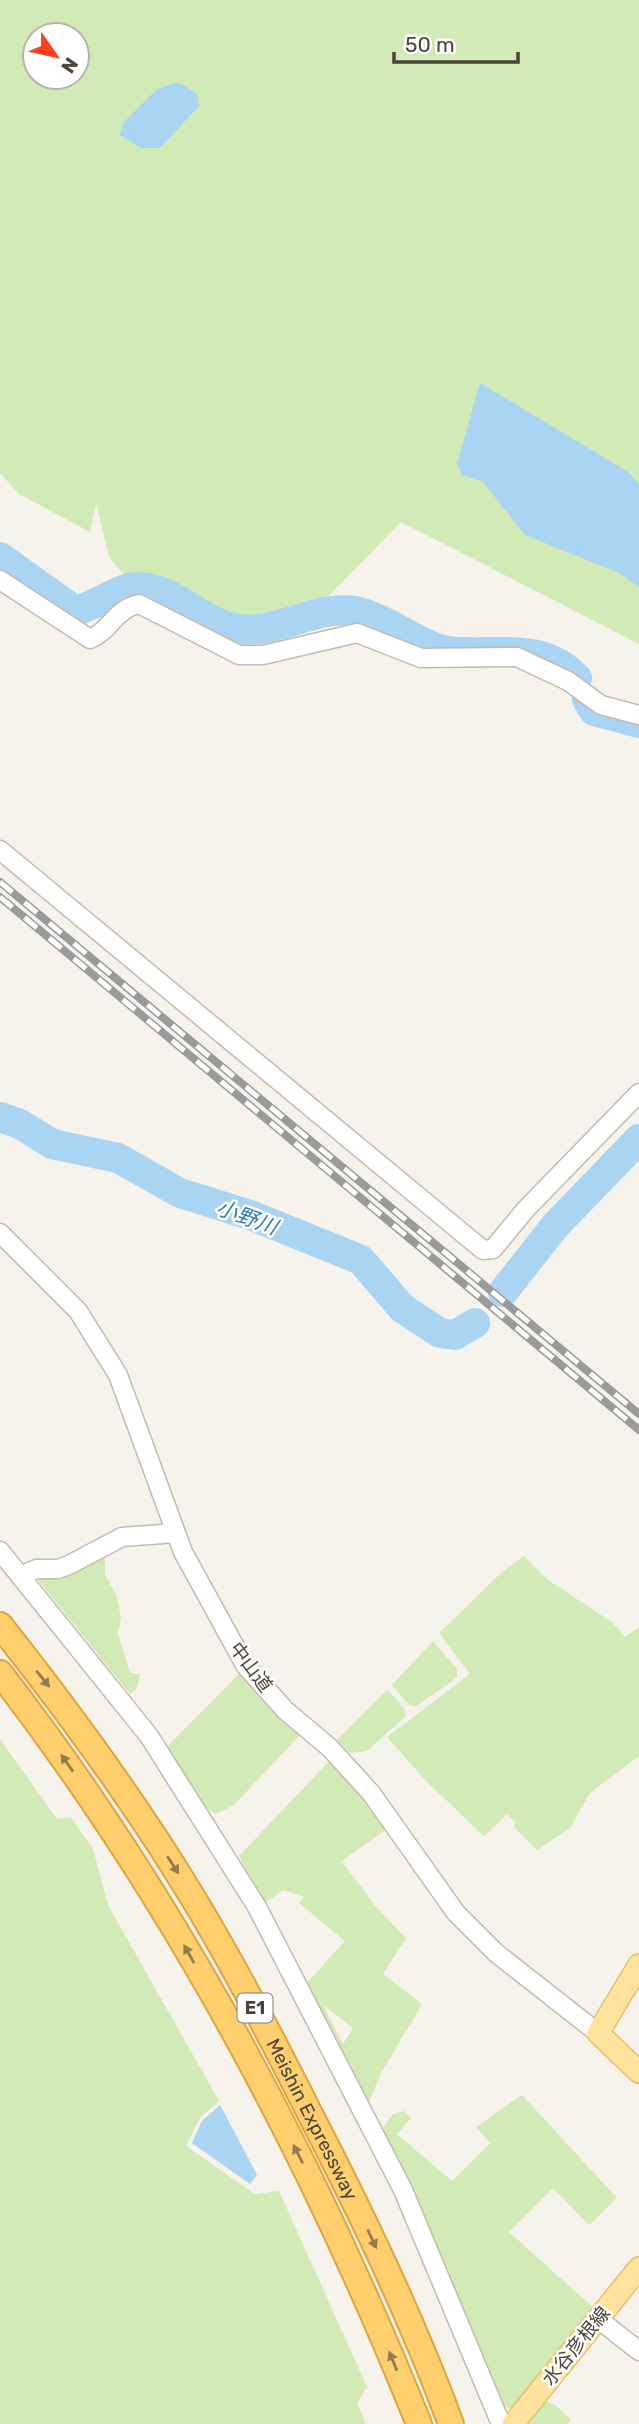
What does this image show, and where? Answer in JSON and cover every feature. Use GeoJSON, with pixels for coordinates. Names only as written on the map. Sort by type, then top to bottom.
{"type":"FeatureCollection","features":[{"type":"Feature","properties":{"kind":"highway","name":"Meishin Expressway"},"geometry":{"type":"LineString","coordinates":[[0,1625],[61,1702],[131,1801],[238,1975],[354,2198],[451,2424]]}},
{"type":"Feature","properties":{"kind":"highway","name":"Meishin Expressway"},"geometry":{"type":"LineString","coordinates":[[0,1673],[105,1818],[164,1910],[215,2001],[327,2210],[377,2320],[419,2424]]}},
{"type":"Feature","properties":{"kind":"main road"},"geometry":{"type":"LineString","coordinates":[[639,1965],[598,2033],[639,2072]]}},
{"type":"Feature","properties":{"kind":"main road","name":"水谷彦根線"},"geometry":{"type":"LineString","coordinates":[[513,2424],[639,2268]]}},
{"type":"Feature","properties":{"kind":"street"},"geometry":{"type":"LineString","coordinates":[[0,580],[90,639],[97,637],[122,610],[139,604],[239,655],[263,655],[357,633],[421,658],[517,656],[568,681],[601,705],[639,715]]}},
{"type":"Feature","properties":{"kind":"street"},"geometry":{"type":"LineString","coordinates":[[0,850],[483,1250],[493,1250],[526,1209],[639,1093]]}},
{"type":"Feature","properties":{"kind":"street","name":"中山道"},"geometry":{"type":"LineString","coordinates":[[0,1233],[78,1311],[118,1375],[176,1533],[210,1603],[245,1665],[285,1710],[330,1748],[371,1793],[456,1913],[496,1953],[598,2033]]}},
{"type":"Feature","properties":{"kind":"street"},"geometry":{"type":"LineString","coordinates":[[20,1576],[36,1569],[58,1569],[69,1565],[122,1537],[176,1533]]}},
{"type":"Feature","properties":{"kind":"street"},"geometry":{"type":"LineString","coordinates":[[0,1551],[149,1736],[257,1907],[403,2190],[501,2424]]}},
{"type":"Feature","properties":{"kind":"street"},"geometry":{"type":"LineString","coordinates":[[597,2318],[639,2351]]}},
{"type":"Feature","properties":{"kind":"green space"},"geometry":{"type":"Polygon","coordinates":[[[0,0],[639,0],[639,644],[401,522],[319,606],[239,634],[134,587],[109,557],[96,503],[90,532],[19,494],[0,473],[0,0]]]}},
{"type":"Feature","properties":{"kind":"green space"},"geometry":{"type":"Polygon","coordinates":[[[105,1555],[105,1574],[117,1597],[121,1618],[118,1634],[130,1673],[140,1674],[137,1689],[130,1694],[35,1576],[105,1555]]]}},
{"type":"Feature","properties":{"kind":"green space"},"geometry":{"type":"Polygon","coordinates":[[[524,1556],[548,1580],[613,1623],[625,1637],[639,1627],[639,1756],[590,1793],[570,1828],[537,1850],[514,1827],[515,1822],[507,1814],[484,1836],[426,1781],[387,1737],[470,1674],[439,1633],[502,1572],[524,1556]]]}},
{"type":"Feature","properties":{"kind":"green space"},"geometry":{"type":"Polygon","coordinates":[[[433,1641],[457,1669],[457,1677],[416,1707],[409,1705],[392,1685],[433,1641]]]}},
{"type":"Feature","properties":{"kind":"green space"},"geometry":{"type":"Polygon","coordinates":[[[240,1673],[284,1722],[301,1734],[233,1806],[215,1814],[203,1805],[165,1749],[240,1673]]]}},
{"type":"Feature","properties":{"kind":"green space"},"geometry":{"type":"Polygon","coordinates":[[[387,1690],[405,1709],[406,1716],[367,1751],[350,1753],[337,1740],[387,1690]]]}},
{"type":"Feature","properties":{"kind":"green space"},"geometry":{"type":"Polygon","coordinates":[[[0,1739],[57,1819],[71,1817],[93,1849],[108,1905],[219,2101],[200,2118],[186,2146],[255,2194],[279,2191],[367,2387],[357,2403],[366,2424],[0,2424],[0,1739]]]}},
{"type":"Feature","properties":{"kind":"green space"},"geometry":{"type":"Polygon","coordinates":[[[331,1759],[361,1791],[387,1829],[342,1861],[376,1907],[406,1938],[383,1974],[422,2004],[381,2073],[367,2107],[305,1985],[345,1941],[299,1903],[304,1897],[283,1890],[265,1903],[239,1856],[331,1759]],[[323,2005],[343,2044],[353,2028],[323,2005]]]}},
{"type":"Feature","properties":{"kind":"green space"},"geometry":{"type":"Polygon","coordinates":[[[522,2095],[617,2198],[589,2225],[553,2188],[509,2232],[596,2310],[514,2409],[502,2406],[380,2131],[393,2114],[405,2111],[411,2118],[397,2134],[452,2181],[490,2143],[476,2127],[522,2095]]]}},
{"type":"Feature","properties":{"kind":"green space"},"geometry":{"type":"Polygon","coordinates":[[[545,2401],[557,2406],[571,2420],[568,2424],[523,2424],[545,2401]]]}},
{"type":"Feature","properties":{"kind":"water"},"geometry":{"type":"Polygon","coordinates":[[[175,83],[182,84],[197,94],[199,106],[160,148],[141,148],[120,135],[123,123],[157,89],[175,83]]]}},
{"type":"Feature","properties":{"kind":"water"},"geometry":{"type":"Polygon","coordinates":[[[480,383],[628,472],[639,484],[639,587],[619,573],[525,535],[483,482],[462,475],[457,464],[480,383]]]}},
{"type":"Feature","properties":{"kind":"water"},"geometry":{"type":"Polygon","coordinates":[[[220,2105],[257,2175],[250,2184],[192,2143],[202,2121],[220,2105]]]}},
{"type":"Feature","properties":{"kind":"waterway"},"geometry":{"type":"LineString","coordinates":[[0,557],[75,611],[124,590],[139,587],[165,593],[214,621],[240,629],[269,627],[326,612],[355,611],[379,619],[437,648],[447,651],[532,654],[547,658],[577,678]]}},
{"type":"Feature","properties":{"kind":"waterway"},"geometry":{"type":"LineString","coordinates":[[587,700],[594,711],[639,723]]}},
{"type":"Feature","properties":{"kind":"waterway","name":"小野川"},"geometry":{"type":"LineString","coordinates":[[0,1117],[20,1124],[52,1144],[118,1158],[180,1193],[250,1215],[361,1260],[402,1308],[440,1333],[455,1335],[475,1323]]}},
{"type":"Feature","properties":{"kind":"waterway","name":"小野川"},"geometry":{"type":"LineString","coordinates":[[503,1292],[555,1226],[639,1139]]}},
{"type":"Feature","properties":{"kind":"railway"},"geometry":{"type":"LineString","coordinates":[[0,882],[639,1414]]}},
{"type":"Feature","properties":{"kind":"railway"},"geometry":{"type":"LineString","coordinates":[[0,897],[639,1430]]}}]}
